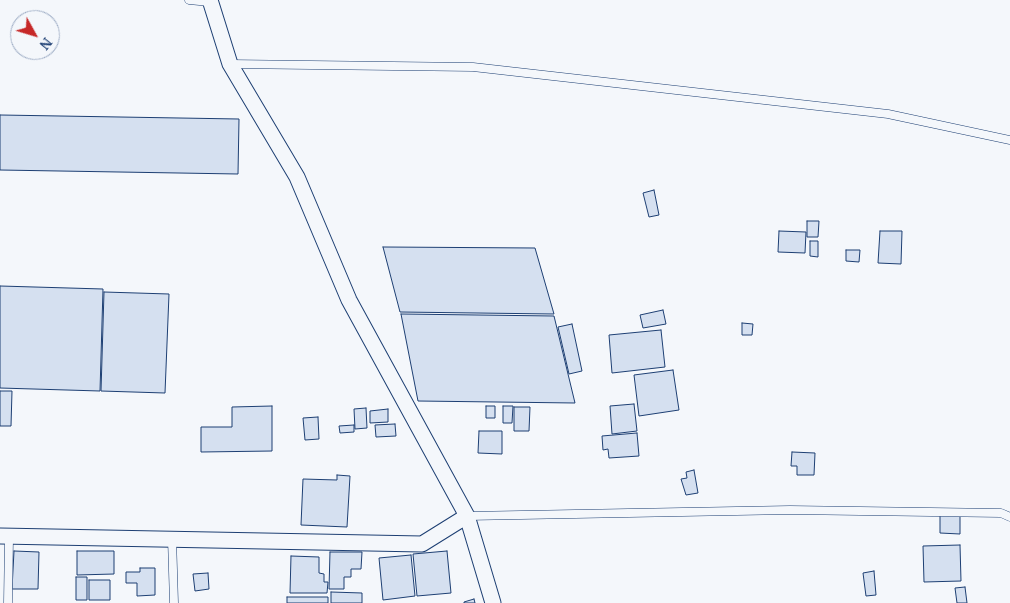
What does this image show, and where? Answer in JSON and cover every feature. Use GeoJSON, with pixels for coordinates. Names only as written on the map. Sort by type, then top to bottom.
{"type":"FeatureCollection","features":[{"type":"Feature","properties":{"kind":"street"},"geometry":{"type":"LineString","coordinates":[[210,1],[230,64],[297,177],[349,300],[467,516],[493,603]]}},
{"type":"Feature","properties":{"kind":"street"},"geometry":{"type":"LineString","coordinates":[[4,536],[172,538],[340,544],[422,544],[467,516]]}},
{"type":"Feature","properties":{"kind":"lane"},"geometry":{"type":"LineString","coordinates":[[189,0],[210,1]]}},
{"type":"Feature","properties":{"kind":"lane"},"geometry":{"type":"LineString","coordinates":[[230,64],[473,67],[888,114],[1010,140]]}},
{"type":"Feature","properties":{"kind":"lane"},"geometry":{"type":"LineString","coordinates":[[467,516],[790,510],[1001,513],[1010,518]]}},
{"type":"Feature","properties":{"kind":"lane"},"geometry":{"type":"LineString","coordinates":[[4,536],[8,603]]}},
{"type":"Feature","properties":{"kind":"lane"},"geometry":{"type":"LineString","coordinates":[[172,538],[174,603]]}},
{"type":"Feature","properties":{"kind":"building"},"geometry":{"type":"Polygon","coordinates":[[[0,115],[239,119],[238,174],[0,170],[0,115]]]}},
{"type":"Feature","properties":{"kind":"building"},"geometry":{"type":"Polygon","coordinates":[[[654,190],[659,215],[649,217],[643,193],[654,190]]]}},
{"type":"Feature","properties":{"kind":"building"},"geometry":{"type":"Polygon","coordinates":[[[807,221],[819,221],[818,237],[807,237],[807,221]]]}},
{"type":"Feature","properties":{"kind":"building"},"geometry":{"type":"Polygon","coordinates":[[[779,231],[806,232],[805,253],[778,252],[779,231]]]}},
{"type":"Feature","properties":{"kind":"building"},"geometry":{"type":"Polygon","coordinates":[[[880,231],[902,231],[901,264],[878,263],[880,231]]]}},
{"type":"Feature","properties":{"kind":"building"},"geometry":{"type":"Polygon","coordinates":[[[810,241],[818,241],[818,257],[810,256],[810,241]]]}},
{"type":"Feature","properties":{"kind":"building"},"geometry":{"type":"Polygon","coordinates":[[[383,247],[535,248],[554,314],[400,312],[383,247]]]}},
{"type":"Feature","properties":{"kind":"building"},"geometry":{"type":"Polygon","coordinates":[[[846,250],[860,250],[859,262],[846,261],[846,250]]]}},
{"type":"Feature","properties":{"kind":"building"},"geometry":{"type":"Polygon","coordinates":[[[0,286],[103,289],[100,391],[0,388],[0,286]]]}},
{"type":"Feature","properties":{"kind":"building"},"geometry":{"type":"Polygon","coordinates":[[[104,292],[169,294],[165,393],[101,391],[104,292]]]}},
{"type":"Feature","properties":{"kind":"building"},"geometry":{"type":"Polygon","coordinates":[[[663,310],[666,324],[643,328],[640,315],[663,310]]]}},
{"type":"Feature","properties":{"kind":"building"},"geometry":{"type":"Polygon","coordinates":[[[401,314],[554,316],[575,403],[418,401],[401,314]]]}},
{"type":"Feature","properties":{"kind":"building"},"geometry":{"type":"Polygon","coordinates":[[[742,323],[753,324],[752,335],[742,335],[742,323]]]}},
{"type":"Feature","properties":{"kind":"building"},"geometry":{"type":"Polygon","coordinates":[[[572,324],[582,371],[569,374],[558,327],[572,324]]]}},
{"type":"Feature","properties":{"kind":"building"},"geometry":{"type":"Polygon","coordinates":[[[661,330],[665,367],[612,373],[609,335],[661,330]]]}},
{"type":"Feature","properties":{"kind":"building"},"geometry":{"type":"Polygon","coordinates":[[[673,370],[679,410],[639,416],[634,375],[673,370]]]}},
{"type":"Feature","properties":{"kind":"building"},"geometry":{"type":"Polygon","coordinates":[[[0,391],[12,391],[11,426],[0,426],[0,391]]]}},
{"type":"Feature","properties":{"kind":"building"},"geometry":{"type":"Polygon","coordinates":[[[634,404],[637,431],[612,434],[610,406],[634,404]]]}},
{"type":"Feature","properties":{"kind":"building"},"geometry":{"type":"Polygon","coordinates":[[[272,406],[272,451],[201,452],[201,427],[232,427],[232,407],[272,406]]]}},
{"type":"Feature","properties":{"kind":"building"},"geometry":{"type":"Polygon","coordinates":[[[486,406],[495,406],[495,418],[486,418],[486,406]]]}},
{"type":"Feature","properties":{"kind":"building"},"geometry":{"type":"Polygon","coordinates":[[[503,406],[513,406],[512,423],[503,423],[503,406]]]}},
{"type":"Feature","properties":{"kind":"building"},"geometry":{"type":"Polygon","coordinates":[[[514,407],[530,407],[529,431],[514,431],[514,407]]]}},
{"type":"Feature","properties":{"kind":"building"},"geometry":{"type":"Polygon","coordinates":[[[366,408],[367,428],[355,429],[354,409],[366,408]]]}},
{"type":"Feature","properties":{"kind":"building"},"geometry":{"type":"Polygon","coordinates":[[[388,409],[388,422],[370,423],[370,411],[388,409]]]}},
{"type":"Feature","properties":{"kind":"building"},"geometry":{"type":"Polygon","coordinates":[[[318,417],[319,439],[305,440],[303,418],[318,417]]]}},
{"type":"Feature","properties":{"kind":"building"},"geometry":{"type":"Polygon","coordinates":[[[395,424],[396,436],[376,437],[375,425],[395,424]]]}},
{"type":"Feature","properties":{"kind":"building"},"geometry":{"type":"Polygon","coordinates":[[[354,425],[354,432],[340,433],[339,426],[354,425]]]}},
{"type":"Feature","properties":{"kind":"building"},"geometry":{"type":"Polygon","coordinates":[[[479,431],[502,431],[502,454],[478,453],[479,431]]]}},
{"type":"Feature","properties":{"kind":"building"},"geometry":{"type":"Polygon","coordinates":[[[637,433],[639,456],[609,458],[608,449],[603,450],[602,436],[637,433]]]}},
{"type":"Feature","properties":{"kind":"building"},"geometry":{"type":"Polygon","coordinates":[[[792,452],[815,453],[814,475],[797,475],[797,466],[791,466],[792,452]]]}},
{"type":"Feature","properties":{"kind":"building"},"geometry":{"type":"Polygon","coordinates":[[[694,470],[698,493],[686,495],[681,479],[687,478],[686,472],[694,470]]]}},
{"type":"Feature","properties":{"kind":"building"},"geometry":{"type":"Polygon","coordinates":[[[337,475],[350,476],[347,527],[301,525],[303,479],[337,480],[337,475]]]}},
{"type":"Feature","properties":{"kind":"building"},"geometry":{"type":"Polygon","coordinates":[[[940,515],[960,516],[960,534],[940,533],[940,515]]]}},
{"type":"Feature","properties":{"kind":"building"},"geometry":{"type":"Polygon","coordinates":[[[960,545],[961,581],[924,582],[923,546],[960,545]]]}},
{"type":"Feature","properties":{"kind":"building"},"geometry":{"type":"Polygon","coordinates":[[[14,551],[39,552],[38,589],[12,589],[14,551]]]}},
{"type":"Feature","properties":{"kind":"building"},"geometry":{"type":"Polygon","coordinates":[[[77,551],[114,551],[114,574],[77,575],[77,551]]]}},
{"type":"Feature","properties":{"kind":"building"},"geometry":{"type":"Polygon","coordinates":[[[447,551],[451,593],[417,596],[413,554],[447,551]]]}},
{"type":"Feature","properties":{"kind":"building"},"geometry":{"type":"Polygon","coordinates":[[[330,552],[362,552],[361,569],[351,569],[351,577],[344,577],[344,589],[329,589],[330,552]]]}},
{"type":"Feature","properties":{"kind":"building"},"geometry":{"type":"Polygon","coordinates":[[[411,555],[415,596],[383,600],[379,558],[411,555]]]}},
{"type":"Feature","properties":{"kind":"building"},"geometry":{"type":"Polygon","coordinates":[[[291,556],[319,557],[319,573],[324,574],[324,582],[328,582],[327,593],[290,593],[291,556]]]}},
{"type":"Feature","properties":{"kind":"building"},"geometry":{"type":"Polygon","coordinates":[[[140,568],[155,568],[155,595],[137,596],[137,583],[126,583],[126,572],[140,572],[140,568]]]}},
{"type":"Feature","properties":{"kind":"building"},"geometry":{"type":"Polygon","coordinates":[[[874,571],[876,595],[866,596],[863,573],[874,571]]]}},
{"type":"Feature","properties":{"kind":"building"},"geometry":{"type":"Polygon","coordinates":[[[208,573],[209,589],[195,591],[193,574],[208,573]]]}},
{"type":"Feature","properties":{"kind":"building"},"geometry":{"type":"Polygon","coordinates":[[[76,577],[87,577],[87,600],[76,600],[76,577]]]}},
{"type":"Feature","properties":{"kind":"building"},"geometry":{"type":"Polygon","coordinates":[[[89,580],[110,580],[110,600],[89,600],[89,580]]]}},
{"type":"Feature","properties":{"kind":"building"},"geometry":{"type":"Polygon","coordinates":[[[965,587],[967,603],[957,603],[955,588],[965,587]]]}},
{"type":"Feature","properties":{"kind":"building"},"geometry":{"type":"Polygon","coordinates":[[[331,592],[362,593],[362,603],[331,603],[331,592]]]}},
{"type":"Feature","properties":{"kind":"building"},"geometry":{"type":"Polygon","coordinates":[[[287,597],[328,597],[328,603],[287,603],[287,597]]]}},
{"type":"Feature","properties":{"kind":"building"},"geometry":{"type":"Polygon","coordinates":[[[474,599],[475,603],[464,603],[464,602],[474,599]]]}}]}
